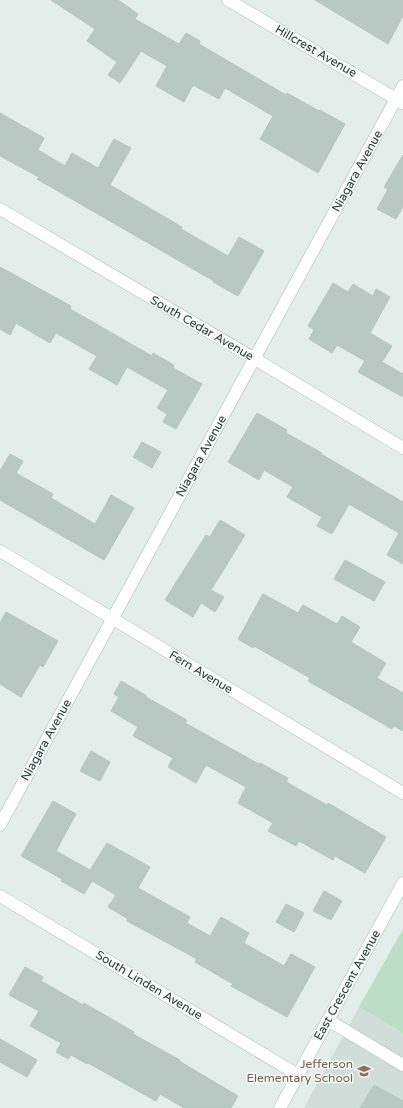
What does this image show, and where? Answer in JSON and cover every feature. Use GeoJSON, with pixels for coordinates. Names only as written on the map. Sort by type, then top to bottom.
{"type":"FeatureCollection","features":[{"type":"Feature","properties":{"kind":"street","name":"Hillcrest Avenue"},"geometry":{"type":"LineString","coordinates":[[228,0],[400,101]]}},
{"type":"Feature","properties":{"kind":"street","name":"Niagara Avenue"},"geometry":{"type":"LineString","coordinates":[[0,825],[254,359],[400,101],[403,86]]}},
{"type":"Feature","properties":{"kind":"street","name":"South Cedar Avenue"},"geometry":{"type":"LineString","coordinates":[[0,209],[403,448]]}},
{"type":"Feature","properties":{"kind":"street","name":"Fern Avenue"},"geometry":{"type":"LineString","coordinates":[[0,550],[403,793]]}},
{"type":"Feature","properties":{"kind":"street","name":"East Crescent Avenue"},"geometry":{"type":"LineString","coordinates":[[280,1108],[403,883]]}},
{"type":"Feature","properties":{"kind":"street","name":"South Linden Avenue"},"geometry":{"type":"LineString","coordinates":[[0,896],[298,1075]]}},
{"type":"Feature","properties":{"kind":"street"},"geometry":{"type":"LineString","coordinates":[[328,1020],[403,1065]]}},
{"type":"Feature","properties":{"kind":"shaded area","name":"Jefferson Elementary School"},"geometry":{"type":"Polygon","coordinates":[[[359,1007],[403,1033],[403,1108],[304,1108],[359,1007]]]}},
{"type":"Feature","properties":{"kind":"green space"},"geometry":{"type":"Polygon","coordinates":[[[403,929],[403,1033],[359,1007],[403,929]]]}},
{"type":"Feature","properties":{"kind":"building"},"geometry":{"type":"Polygon","coordinates":[[[51,0],[118,0],[138,14],[135,19],[179,44],[186,33],[200,41],[199,44],[286,95],[287,93],[345,124],[318,173],[260,139],[273,116],[225,88],[219,99],[193,85],[184,102],[156,86],[167,66],[141,51],[120,83],[108,75],[117,62],[87,41],[95,29],[51,0]]]}},
{"type":"Feature","properties":{"kind":"building"},"geometry":{"type":"Polygon","coordinates":[[[315,0],[403,0],[403,16],[388,44],[315,0]]]}},
{"type":"Feature","properties":{"kind":"building"},"geometry":{"type":"Polygon","coordinates":[[[0,113],[44,138],[38,150],[65,166],[72,153],[98,168],[114,139],[131,148],[110,185],[228,256],[239,237],[264,251],[238,296],[37,179],[39,177],[0,156],[0,113]]]}},
{"type":"Feature","properties":{"kind":"building"},"geometry":{"type":"Polygon","coordinates":[[[403,155],[403,207],[396,219],[377,209],[388,189],[384,187],[403,155]]]}},
{"type":"Feature","properties":{"kind":"building"},"geometry":{"type":"Polygon","coordinates":[[[0,267],[71,306],[70,309],[152,356],[153,353],[174,365],[173,368],[202,384],[176,429],[163,422],[167,414],[157,408],[168,390],[127,367],[117,385],[89,369],[97,356],[56,333],[50,343],[16,323],[10,335],[0,329],[0,267]]]}},
{"type":"Feature","properties":{"kind":"building"},"geometry":{"type":"Polygon","coordinates":[[[333,283],[348,292],[353,284],[373,296],[376,289],[390,297],[370,333],[392,346],[382,362],[403,374],[403,397],[358,372],[365,361],[337,345],[332,353],[309,339],[314,330],[308,326],[333,283]]]}},
{"type":"Feature","properties":{"kind":"building"},"geometry":{"type":"Polygon","coordinates":[[[257,413],[287,430],[286,433],[403,502],[403,564],[387,555],[399,533],[349,504],[332,534],[317,526],[322,517],[287,497],[293,487],[264,470],[259,480],[228,462],[257,413]]]}},
{"type":"Feature","properties":{"kind":"building"},"geometry":{"type":"Polygon","coordinates":[[[142,442],[161,452],[152,468],[133,457],[142,442]]]}},
{"type":"Feature","properties":{"kind":"building"},"geometry":{"type":"Polygon","coordinates":[[[10,454],[23,461],[16,473],[53,494],[51,498],[95,524],[111,495],[134,508],[104,560],[0,500],[0,471],[10,454]]]}},
{"type":"Feature","properties":{"kind":"building"},"geometry":{"type":"Polygon","coordinates":[[[220,520],[245,535],[211,590],[224,597],[215,612],[201,603],[193,617],[165,600],[206,535],[210,537],[220,520]]]}},
{"type":"Feature","properties":{"kind":"building"},"geometry":{"type":"Polygon","coordinates":[[[345,560],[385,582],[374,601],[334,579],[345,560]]]}},
{"type":"Feature","properties":{"kind":"building"},"geometry":{"type":"Polygon","coordinates":[[[263,594],[298,613],[303,605],[337,624],[342,616],[360,627],[351,642],[386,663],[377,678],[403,693],[403,731],[394,726],[392,729],[308,681],[310,678],[254,646],[253,648],[238,639],[263,594]]]}},
{"type":"Feature","properties":{"kind":"building"},"geometry":{"type":"Polygon","coordinates":[[[6,612],[58,641],[43,667],[40,665],[21,697],[0,684],[0,623],[6,612]]]}},
{"type":"Feature","properties":{"kind":"building"},"geometry":{"type":"Polygon","coordinates":[[[121,681],[187,720],[185,723],[259,764],[260,763],[288,778],[286,782],[327,805],[328,803],[386,837],[365,873],[335,856],[333,860],[299,841],[296,846],[268,831],[273,823],[238,803],[246,787],[206,765],[196,783],[168,767],[173,758],[133,736],[138,727],[111,711],[119,697],[114,694],[121,681]]]}},
{"type":"Feature","properties":{"kind":"building"},"geometry":{"type":"Polygon","coordinates":[[[91,751],[110,762],[100,781],[80,771],[91,751]]]}},
{"type":"Feature","properties":{"kind":"building"},"geometry":{"type":"Polygon","coordinates":[[[53,801],[76,814],[56,851],[90,870],[107,843],[150,867],[138,888],[190,917],[187,923],[210,936],[221,917],[249,933],[244,943],[284,966],[291,954],[315,967],[287,1017],[231,986],[233,984],[195,962],[197,959],[127,921],[128,919],[108,907],[116,895],[92,881],[84,894],[61,881],[62,879],[21,856],[53,801]]]}},
{"type":"Feature","properties":{"kind":"building"},"geometry":{"type":"Polygon","coordinates":[[[324,891],[342,901],[331,920],[313,911],[324,891]]]}},
{"type":"Feature","properties":{"kind":"building"},"geometry":{"type":"Polygon","coordinates":[[[286,904],[304,913],[294,932],[276,922],[286,904]]]}},
{"type":"Feature","properties":{"kind":"building"},"geometry":{"type":"Polygon","coordinates":[[[25,967],[43,977],[41,981],[83,1005],[84,1003],[134,1032],[133,1034],[180,1060],[179,1061],[238,1096],[231,1108],[184,1108],[160,1094],[156,1101],[88,1063],[87,1064],[71,1055],[68,1059],[56,1052],[61,1043],[30,1026],[39,1011],[9,995],[25,967]]]}},
{"type":"Feature","properties":{"kind":"building"},"geometry":{"type":"Polygon","coordinates":[[[0,1039],[37,1060],[27,1077],[0,1062],[0,1039]]]}},
{"type":"Feature","properties":{"kind":"building"},"geometry":{"type":"Polygon","coordinates":[[[374,1085],[403,1101],[403,1108],[360,1108],[374,1085]]]}},
{"type":"Feature","properties":{"kind":"place","name":"Jefferson Elementary School"},"geometry":{"type":"Point","coordinates":[364,1071]}}]}
